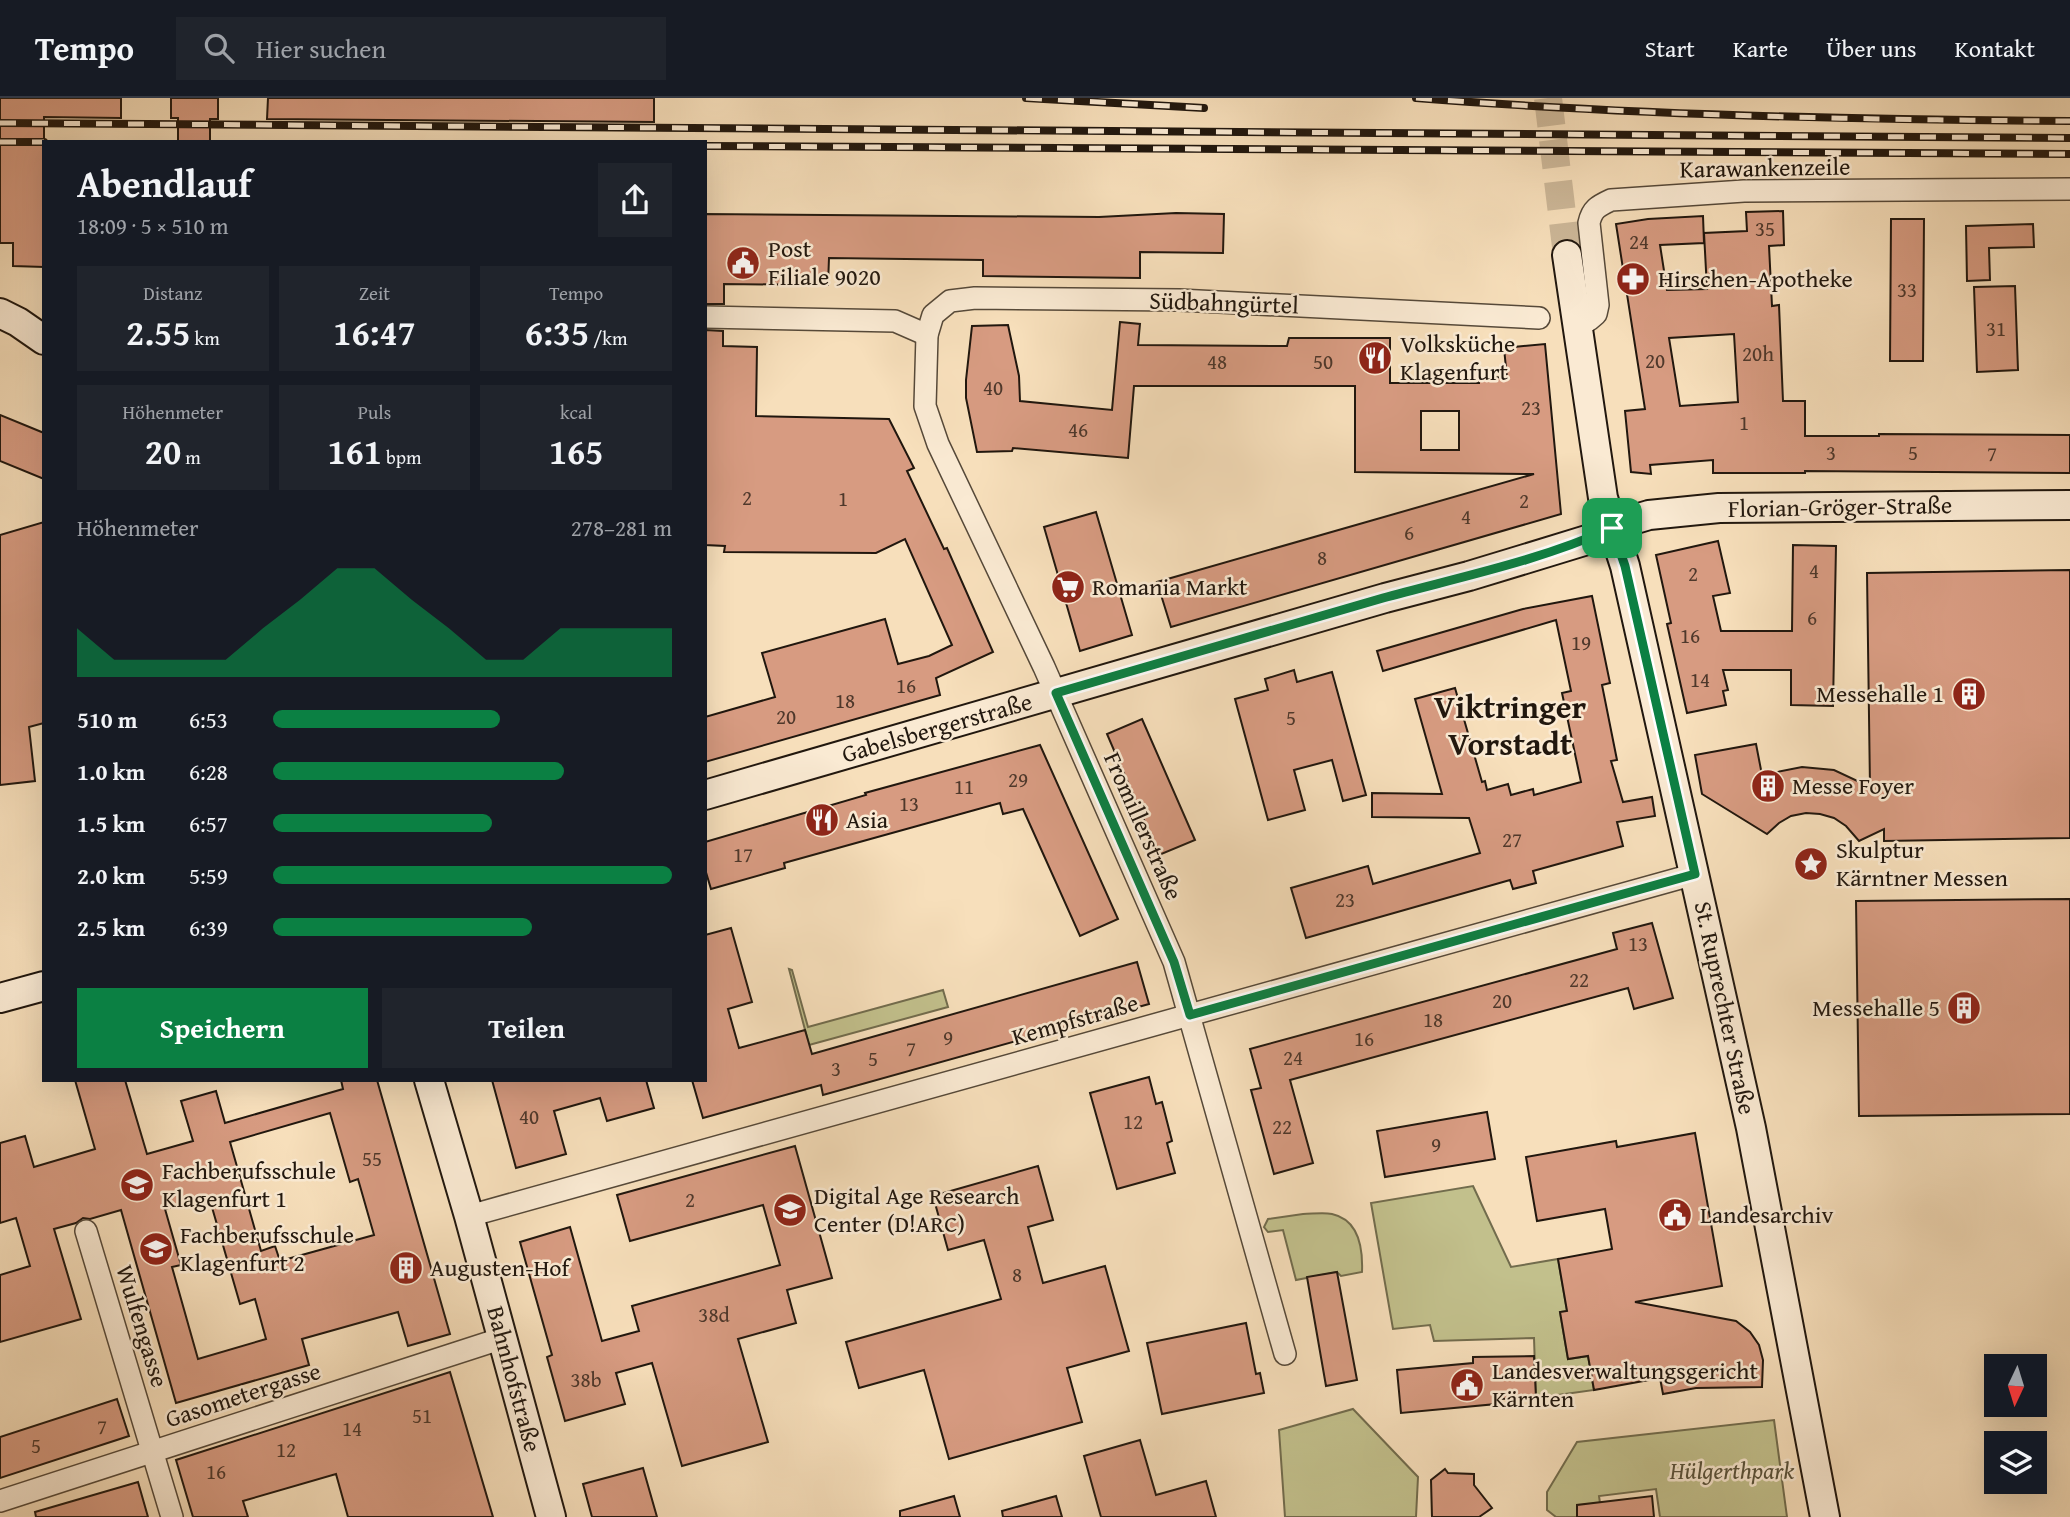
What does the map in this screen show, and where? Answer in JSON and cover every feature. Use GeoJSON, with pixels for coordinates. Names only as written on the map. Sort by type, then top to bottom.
{"type":"FeatureCollection","features":[{"type":"Feature","properties":{"kind":"street","name":"Karawankenzeile"},"geometry":{"type":"LineString","coordinates":[[1575,319],[1589,320],[1596,314],[1598,304],[1589,223],[1591,213],[1597,206],[1611,200],[1744,191],[2070,190]]}},
{"type":"Feature","properties":{"kind":"street","name":"St. Ruprechter Straße"},"geometry":{"type":"LineString","coordinates":[[1567,255],[1603,498],[1625,566],[1751,1128],[1825,1517]]}},
{"type":"Feature","properties":{"kind":"street","name":"Südbahngürtel"},"geometry":{"type":"LineString","coordinates":[[927,335],[933,315],[950,301],[975,298],[1179,300],[1539,318]]}},
{"type":"Feature","properties":{"kind":"street"},"geometry":{"type":"LineString","coordinates":[[0,313],[42,339]]}},
{"type":"Feature","properties":{"kind":"street"},"geometry":{"type":"LineString","coordinates":[[707,317],[895,321],[927,335]]}},
{"type":"Feature","properties":{"kind":"street","name":"Fromillerstraße"},"geometry":{"type":"LineString","coordinates":[[927,335],[925,406],[938,444],[1056,693],[1174,962],[1285,1354]]}},
{"type":"Feature","properties":{"kind":"street","name":"Florian-Gröger-Straße"},"geometry":{"type":"LineString","coordinates":[[1612,528],[1648,515],[1719,508],[2070,505]]}},
{"type":"Feature","properties":{"kind":"street","name":"Gabelsbergerstraße"},"geometry":{"type":"LineString","coordinates":[[707,794],[1371,601],[1469,576],[1587,540],[1612,528]]}},
{"type":"Feature","properties":{"kind":"street","name":"Kempfstraße"},"geometry":{"type":"LineString","coordinates":[[469,1216],[1695,874]]}},
{"type":"Feature","properties":{"kind":"street"},"geometry":{"type":"LineString","coordinates":[[0,998],[42,987]]}},
{"type":"Feature","properties":{"kind":"street","name":"Bahnhofstraße"},"geometry":{"type":"LineString","coordinates":[[430,1082],[551,1517]]}},
{"type":"Feature","properties":{"kind":"street","name":"Wulfengasse"},"geometry":{"type":"LineString","coordinates":[[86,1231],[172,1517]]}},
{"type":"Feature","properties":{"kind":"street","name":"Gasometergasse"},"geometry":{"type":"LineString","coordinates":[[0,1502],[503,1338]]}},
{"type":"Feature","properties":{"kind":"green space"},"geometry":{"type":"Polygon","coordinates":[[[789,969],[792,970],[808,1027],[943,990],[948,1007],[809,1045],[789,969]]]}},
{"type":"Feature","properties":{"kind":"green space"},"geometry":{"type":"Polygon","coordinates":[[[1473,1186],[1511,1267],[1558,1259],[1567,1311],[1560,1312],[1568,1359],[1588,1356],[1594,1390],[1536,1398],[1534,1338],[1434,1341],[1430,1325],[1393,1329],[1371,1203],[1473,1186]]]}},
{"type":"Feature","properties":{"kind":"green space"},"geometry":{"type":"Polygon","coordinates":[[[1303,1214],[1332,1214],[1348,1222],[1358,1236],[1362,1272],[1341,1276],[1337,1272],[1296,1280],[1283,1230],[1268,1232],[1264,1227],[1268,1219],[1303,1214]]]}},
{"type":"Feature","properties":{"kind":"green space"},"geometry":{"type":"Polygon","coordinates":[[[1353,1409],[1418,1477],[1416,1517],[1285,1517],[1279,1430],[1353,1409]]]}},
{"type":"Feature","properties":{"kind":"green space","name":"Hülgerthpark"},"geometry":{"type":"Polygon","coordinates":[[[1774,1420],[1787,1517],[1660,1517],[1656,1489],[1599,1496],[1602,1517],[1556,1517],[1547,1510],[1547,1492],[1577,1442],[1774,1420]]]}},
{"type":"Feature","properties":{"kind":"building"},"geometry":{"type":"Polygon","coordinates":[[[0,98],[121,98],[121,118],[44,117],[42,267],[13,266],[13,243],[0,243],[0,98]]]}},
{"type":"Feature","properties":{"kind":"building"},"geometry":{"type":"Polygon","coordinates":[[[171,98],[218,98],[218,119],[210,119],[210,140],[178,140],[178,118],[171,118],[171,98]]]}},
{"type":"Feature","properties":{"kind":"building"},"geometry":{"type":"Polygon","coordinates":[[[268,98],[654,98],[654,122],[267,119],[268,98]]]}},
{"type":"Feature","properties":{"kind":"building"},"geometry":{"type":"Polygon","coordinates":[[[1783,211],[1784,245],[1769,246],[1772,306],[1779,305],[1783,401],[1805,401],[1805,436],[2070,435],[2070,473],[1713,473],[1713,460],[1650,465],[1651,474],[1631,472],[1625,411],[1645,409],[1616,224],[1703,216],[1704,243],[1660,245],[1667,290],[1707,289],[1704,233],[1747,231],[1746,212],[1783,211]],[[1734,334],[1669,338],[1680,406],[1738,402],[1734,334]]]}},
{"type":"Feature","properties":{"kind":"building"},"geometry":{"type":"Polygon","coordinates":[[[1176,213],[1224,214],[1223,253],[1140,252],[1140,278],[983,276],[983,260],[829,258],[828,285],[724,284],[724,304],[707,304],[707,214],[1099,217],[1176,213]]]}},
{"type":"Feature","properties":{"kind":"building"},"geometry":{"type":"Polygon","coordinates":[[[1891,219],[1924,219],[1923,361],[1890,361],[1891,219]]]}},
{"type":"Feature","properties":{"kind":"building"},"geometry":{"type":"Polygon","coordinates":[[[2033,224],[2034,247],[1989,248],[1990,280],[1967,281],[1966,226],[2033,224]]]}},
{"type":"Feature","properties":{"kind":"building"},"geometry":{"type":"Polygon","coordinates":[[[2015,286],[2018,370],[1977,372],[1974,287],[2015,286]]]}},
{"type":"Feature","properties":{"kind":"building"},"geometry":{"type":"Polygon","coordinates":[[[1120,322],[1140,324],[1138,345],[1287,346],[1289,338],[1390,338],[1390,383],[1479,383],[1479,376],[1507,378],[1504,348],[1545,344],[1561,514],[1171,627],[1157,582],[1534,474],[1355,472],[1355,386],[1134,386],[1128,458],[1013,448],[1012,451],[977,452],[966,398],[972,326],[1008,325],[1019,376],[1020,401],[1112,410],[1120,322]],[[1421,411],[1421,450],[1459,450],[1459,411],[1421,411]]]}},
{"type":"Feature","properties":{"kind":"building"},"geometry":{"type":"Polygon","coordinates":[[[707,330],[723,331],[723,346],[757,347],[756,416],[889,419],[914,468],[907,471],[944,549],[947,548],[993,652],[936,678],[940,695],[707,761],[707,716],[775,697],[762,653],[885,619],[898,664],[929,656],[952,645],[905,539],[876,553],[724,552],[725,546],[707,545],[707,330]]]}},
{"type":"Feature","properties":{"kind":"building"},"geometry":{"type":"Polygon","coordinates":[[[0,415],[42,432],[42,478],[0,461],[0,415]]]}},
{"type":"Feature","properties":{"kind":"building"},"geometry":{"type":"Polygon","coordinates":[[[1096,512],[1132,635],[1080,651],[1044,527],[1096,512]]]}},
{"type":"Feature","properties":{"kind":"building"},"geometry":{"type":"Polygon","coordinates":[[[42,523],[42,724],[29,727],[35,781],[0,785],[0,535],[42,523]]]}},
{"type":"Feature","properties":{"kind":"building"},"geometry":{"type":"Polygon","coordinates":[[[1718,541],[1730,593],[1713,596],[1721,631],[1792,631],[1793,545],[1836,546],[1833,706],[1791,705],[1791,670],[1723,670],[1728,690],[1723,691],[1726,705],[1687,713],[1667,624],[1671,623],[1656,555],[1718,541]]]}},
{"type":"Feature","properties":{"kind":"building","name":"Messehalle 1"},"geometry":{"type":"Polygon","coordinates":[[[2070,570],[2070,838],[1884,841],[1884,829],[1859,841],[1846,826],[1834,818],[1806,813],[1791,816],[1767,834],[1702,794],[1695,755],[1756,744],[1762,775],[1802,767],[1834,770],[1870,787],[1867,573],[2070,570]]]}},
{"type":"Feature","properties":{"kind":"building"},"geometry":{"type":"Polygon","coordinates":[[[1592,596],[1610,683],[1602,685],[1617,760],[1611,761],[1623,802],[1652,797],[1655,816],[1617,822],[1623,846],[1533,871],[1536,883],[1513,889],[1510,880],[1306,938],[1291,888],[1368,866],[1373,884],[1480,853],[1469,818],[1372,817],[1372,793],[1442,794],[1415,699],[1455,688],[1482,782],[1485,781],[1487,790],[1508,784],[1511,795],[1533,789],[1534,795],[1581,782],[1562,693],[1571,691],[1556,620],[1383,671],[1377,651],[1523,609],[1592,596]]]}},
{"type":"Feature","properties":{"kind":"building"},"geometry":{"type":"Polygon","coordinates":[[[1294,670],[1297,682],[1332,672],[1366,795],[1343,801],[1332,760],[1294,770],[1305,810],[1268,820],[1235,699],[1268,690],[1265,679],[1294,670]]]}},
{"type":"Feature","properties":{"kind":"building"},"geometry":{"type":"Polygon","coordinates":[[[1142,719],[1195,840],[1159,855],[1107,734],[1142,719]]]}},
{"type":"Feature","properties":{"kind":"building"},"geometry":{"type":"Polygon","coordinates":[[[1040,745],[1118,919],[1080,936],[1023,809],[1003,814],[1000,803],[784,863],[785,868],[711,889],[707,876],[707,841],[866,795],[865,793],[1040,745]]]}},
{"type":"Feature","properties":{"kind":"building","name":"Messehalle 5"},"geometry":{"type":"Polygon","coordinates":[[[2070,899],[2070,1114],[1859,1116],[1856,901],[2070,899]]]}},
{"type":"Feature","properties":{"kind":"building"},"geometry":{"type":"Polygon","coordinates":[[[1652,923],[1673,998],[1634,1009],[1628,988],[1290,1080],[1313,1163],[1274,1174],[1251,1090],[1261,1088],[1250,1049],[1617,949],[1613,933],[1652,923]]]}},
{"type":"Feature","properties":{"kind":"building"},"geometry":{"type":"Polygon","coordinates":[[[731,928],[752,1002],[728,1009],[739,1048],[805,1030],[812,1054],[1137,962],[1149,1004],[823,1095],[821,1085],[703,1118],[693,1082],[707,1082],[707,934],[731,928]]]}},
{"type":"Feature","properties":{"kind":"building"},"geometry":{"type":"Polygon","coordinates":[[[1149,1077],[1156,1104],[1162,1102],[1172,1141],[1167,1143],[1175,1173],[1117,1189],[1090,1093],[1149,1077]]]}},
{"type":"Feature","properties":{"kind":"building"},"geometry":{"type":"Polygon","coordinates":[[[76,1082],[126,1082],[147,1154],[193,1141],[181,1101],[216,1091],[225,1123],[343,1089],[341,1082],[378,1082],[450,1334],[408,1346],[398,1312],[302,1339],[309,1365],[176,1403],[121,1210],[90,1219],[83,1218],[76,1223],[54,1229],[81,1319],[0,1342],[0,1275],[30,1266],[16,1218],[0,1223],[0,1143],[25,1136],[34,1167],[95,1149],[76,1082]],[[330,1113],[230,1142],[261,1251],[275,1246],[280,1261],[374,1235],[358,1179],[350,1182],[330,1113]],[[209,1197],[165,1209],[181,1265],[172,1267],[198,1359],[266,1339],[255,1299],[240,1304],[209,1197]]]}},
{"type":"Feature","properties":{"kind":"building"},"geometry":{"type":"Polygon","coordinates":[[[493,1082],[647,1082],[654,1108],[607,1121],[600,1098],[554,1111],[566,1154],[516,1168],[493,1082]]]}},
{"type":"Feature","properties":{"kind":"building"},"geometry":{"type":"Polygon","coordinates":[[[1487,1112],[1495,1159],[1385,1177],[1377,1131],[1487,1112]]]}},
{"type":"Feature","properties":{"kind":"building"},"geometry":{"type":"Polygon","coordinates":[[[1695,1133],[1722,1286],[1635,1302],[1736,1321],[1750,1332],[1759,1345],[1763,1360],[1762,1387],[1696,1388],[1663,1394],[1660,1378],[1594,1390],[1588,1356],[1568,1359],[1560,1312],[1567,1311],[1558,1259],[1612,1249],[1605,1209],[1537,1221],[1526,1157],[1616,1141],[1617,1147],[1695,1133]]]}},
{"type":"Feature","properties":{"kind":"building"},"geometry":{"type":"Polygon","coordinates":[[[795,1146],[832,1278],[787,1290],[796,1323],[738,1339],[768,1442],[682,1466],[652,1363],[616,1373],[625,1404],[565,1421],[547,1357],[552,1355],[520,1242],[570,1227],[602,1341],[639,1331],[632,1306],[780,1265],[763,1205],[630,1241],[617,1195],[795,1146]]]}},
{"type":"Feature","properties":{"kind":"building"},"geometry":{"type":"Polygon","coordinates":[[[1038,1166],[1053,1220],[1028,1227],[1043,1283],[1105,1266],[1129,1351],[1067,1368],[1082,1422],[949,1459],[924,1370],[859,1388],[846,1342],[1001,1299],[984,1240],[948,1250],[933,1196],[1038,1166]]]}},
{"type":"Feature","properties":{"kind":"building"},"geometry":{"type":"Polygon","coordinates":[[[1337,1272],[1357,1380],[1326,1386],[1307,1277],[1337,1272]]]}},
{"type":"Feature","properties":{"kind":"building"},"geometry":{"type":"Polygon","coordinates":[[[1246,1323],[1256,1374],[1260,1373],[1264,1393],[1162,1414],[1147,1343],[1246,1323]]]}},
{"type":"Feature","properties":{"kind":"building","name":"Landesverwaltungsgericht Kärnten"},"geometry":{"type":"Polygon","coordinates":[[[1534,1356],[1536,1398],[1495,1399],[1496,1404],[1401,1413],[1397,1370],[1473,1363],[1473,1357],[1534,1356]]]}},
{"type":"Feature","properties":{"kind":"building"},"geometry":{"type":"Polygon","coordinates":[[[450,1372],[493,1517],[348,1517],[336,1474],[243,1501],[248,1517],[193,1517],[176,1460],[450,1372]]]}},
{"type":"Feature","properties":{"kind":"building"},"geometry":{"type":"Polygon","coordinates":[[[117,1399],[129,1436],[0,1478],[0,1437],[117,1399]]]}},
{"type":"Feature","properties":{"kind":"building"},"geometry":{"type":"Polygon","coordinates":[[[1140,1440],[1156,1495],[1206,1481],[1216,1517],[1101,1517],[1084,1456],[1140,1440]]]}},
{"type":"Feature","properties":{"kind":"building"},"geometry":{"type":"Polygon","coordinates":[[[643,1468],[657,1517],[592,1517],[583,1484],[643,1468]]]}},
{"type":"Feature","properties":{"kind":"building"},"geometry":{"type":"Polygon","coordinates":[[[1445,1469],[1448,1473],[1474,1474],[1474,1485],[1492,1508],[1479,1517],[1432,1517],[1431,1480],[1445,1469]]]}},
{"type":"Feature","properties":{"kind":"building"},"geometry":{"type":"Polygon","coordinates":[[[138,1482],[148,1517],[36,1517],[35,1512],[138,1482]]]}},
{"type":"Feature","properties":{"kind":"building"},"geometry":{"type":"Polygon","coordinates":[[[954,1496],[960,1517],[900,1517],[900,1511],[954,1496]]]}},
{"type":"Feature","properties":{"kind":"building"},"geometry":{"type":"Polygon","coordinates":[[[1056,1496],[1062,1517],[1003,1517],[1002,1511],[1056,1496]]]}},
{"type":"Feature","properties":{"kind":"building"},"geometry":{"type":"Polygon","coordinates":[[[1652,1496],[1654,1517],[1577,1517],[1577,1505],[1652,1496]]]}},
{"type":"Feature","properties":{"kind":"tunnel"},"geometry":{"type":"LineString","coordinates":[[1548,98],[1567,255]]}},
{"type":"Feature","properties":{"kind":"railway"},"geometry":{"type":"LineString","coordinates":[[1026,98],[1204,108]]}},
{"type":"Feature","properties":{"kind":"railway"},"geometry":{"type":"LineString","coordinates":[[1416,98],[1743,116],[2070,121]]}},
{"type":"Feature","properties":{"kind":"railway"},"geometry":{"type":"LineString","coordinates":[[0,123],[2070,138]]}},
{"type":"Feature","properties":{"kind":"railway"},"geometry":{"type":"LineString","coordinates":[[0,142],[42,142]]}},
{"type":"Feature","properties":{"kind":"railway"},"geometry":{"type":"LineString","coordinates":[[707,146],[2070,154]]}},
{"type":"Feature","properties":{"kind":"place","name":"Post Filiale 9020"},"geometry":{"type":"Point","coordinates":[743,263]}},
{"type":"Feature","properties":{"kind":"place","name":"Hirschen-Apotheke"},"geometry":{"type":"Point","coordinates":[1633,279]}},
{"type":"Feature","properties":{"kind":"place","name":"Volksküche Klagenfurt"},"geometry":{"type":"Point","coordinates":[1375,358]}},
{"type":"Feature","properties":{"kind":"place","name":"Romania Markt"},"geometry":{"type":"Point","coordinates":[1068,587]}},
{"type":"Feature","properties":{"kind":"place","name":"Messehalle 1"},"geometry":{"type":"Point","coordinates":[1969,694]}},
{"type":"Feature","properties":{"kind":"place","name":"Messe Foyer"},"geometry":{"type":"Point","coordinates":[1768,786]}},
{"type":"Feature","properties":{"kind":"place","name":"Asia"},"geometry":{"type":"Point","coordinates":[822,820]}},
{"type":"Feature","properties":{"kind":"place","name":"Skulptur Kärntner Messen"},"geometry":{"type":"Point","coordinates":[1811,864]}},
{"type":"Feature","properties":{"kind":"place","name":"Messehalle 5"},"geometry":{"type":"Point","coordinates":[1964,1008]}},
{"type":"Feature","properties":{"kind":"place","name":"Fachberufsschule Klagenfurt 1"},"geometry":{"type":"Point","coordinates":[137,1185]}},
{"type":"Feature","properties":{"kind":"place","name":"Digital Age Research Center (D!ARC)"},"geometry":{"type":"Point","coordinates":[790,1210]}},
{"type":"Feature","properties":{"kind":"place","name":"Landesarchiv"},"geometry":{"type":"Point","coordinates":[1675,1215]}},
{"type":"Feature","properties":{"kind":"place","name":"Fachberufsschule Klagenfurt 2"},"geometry":{"type":"Point","coordinates":[156,1249]}},
{"type":"Feature","properties":{"kind":"place","name":"Augusten-Hof"},"geometry":{"type":"Point","coordinates":[406,1268]}},
{"type":"Feature","properties":{"kind":"place","name":"Landesverwaltungsgericht Kärnten"},"geometry":{"type":"Point","coordinates":[1467,1385]}},
{"type":"Feature","properties":{"kind":"district","name":"Viktringer Vorstadt"},"geometry":{"type":"Point","coordinates":[1510,726]}},
{"type":"Feature","properties":{"kind":"route"},"geometry":{"type":"LineString","coordinates":[[1612,528],[1625,566],[1695,874],[1190,1015],[1174,962],[1056,693],[1469,576],[1587,540],[1612,528]]}}]}
